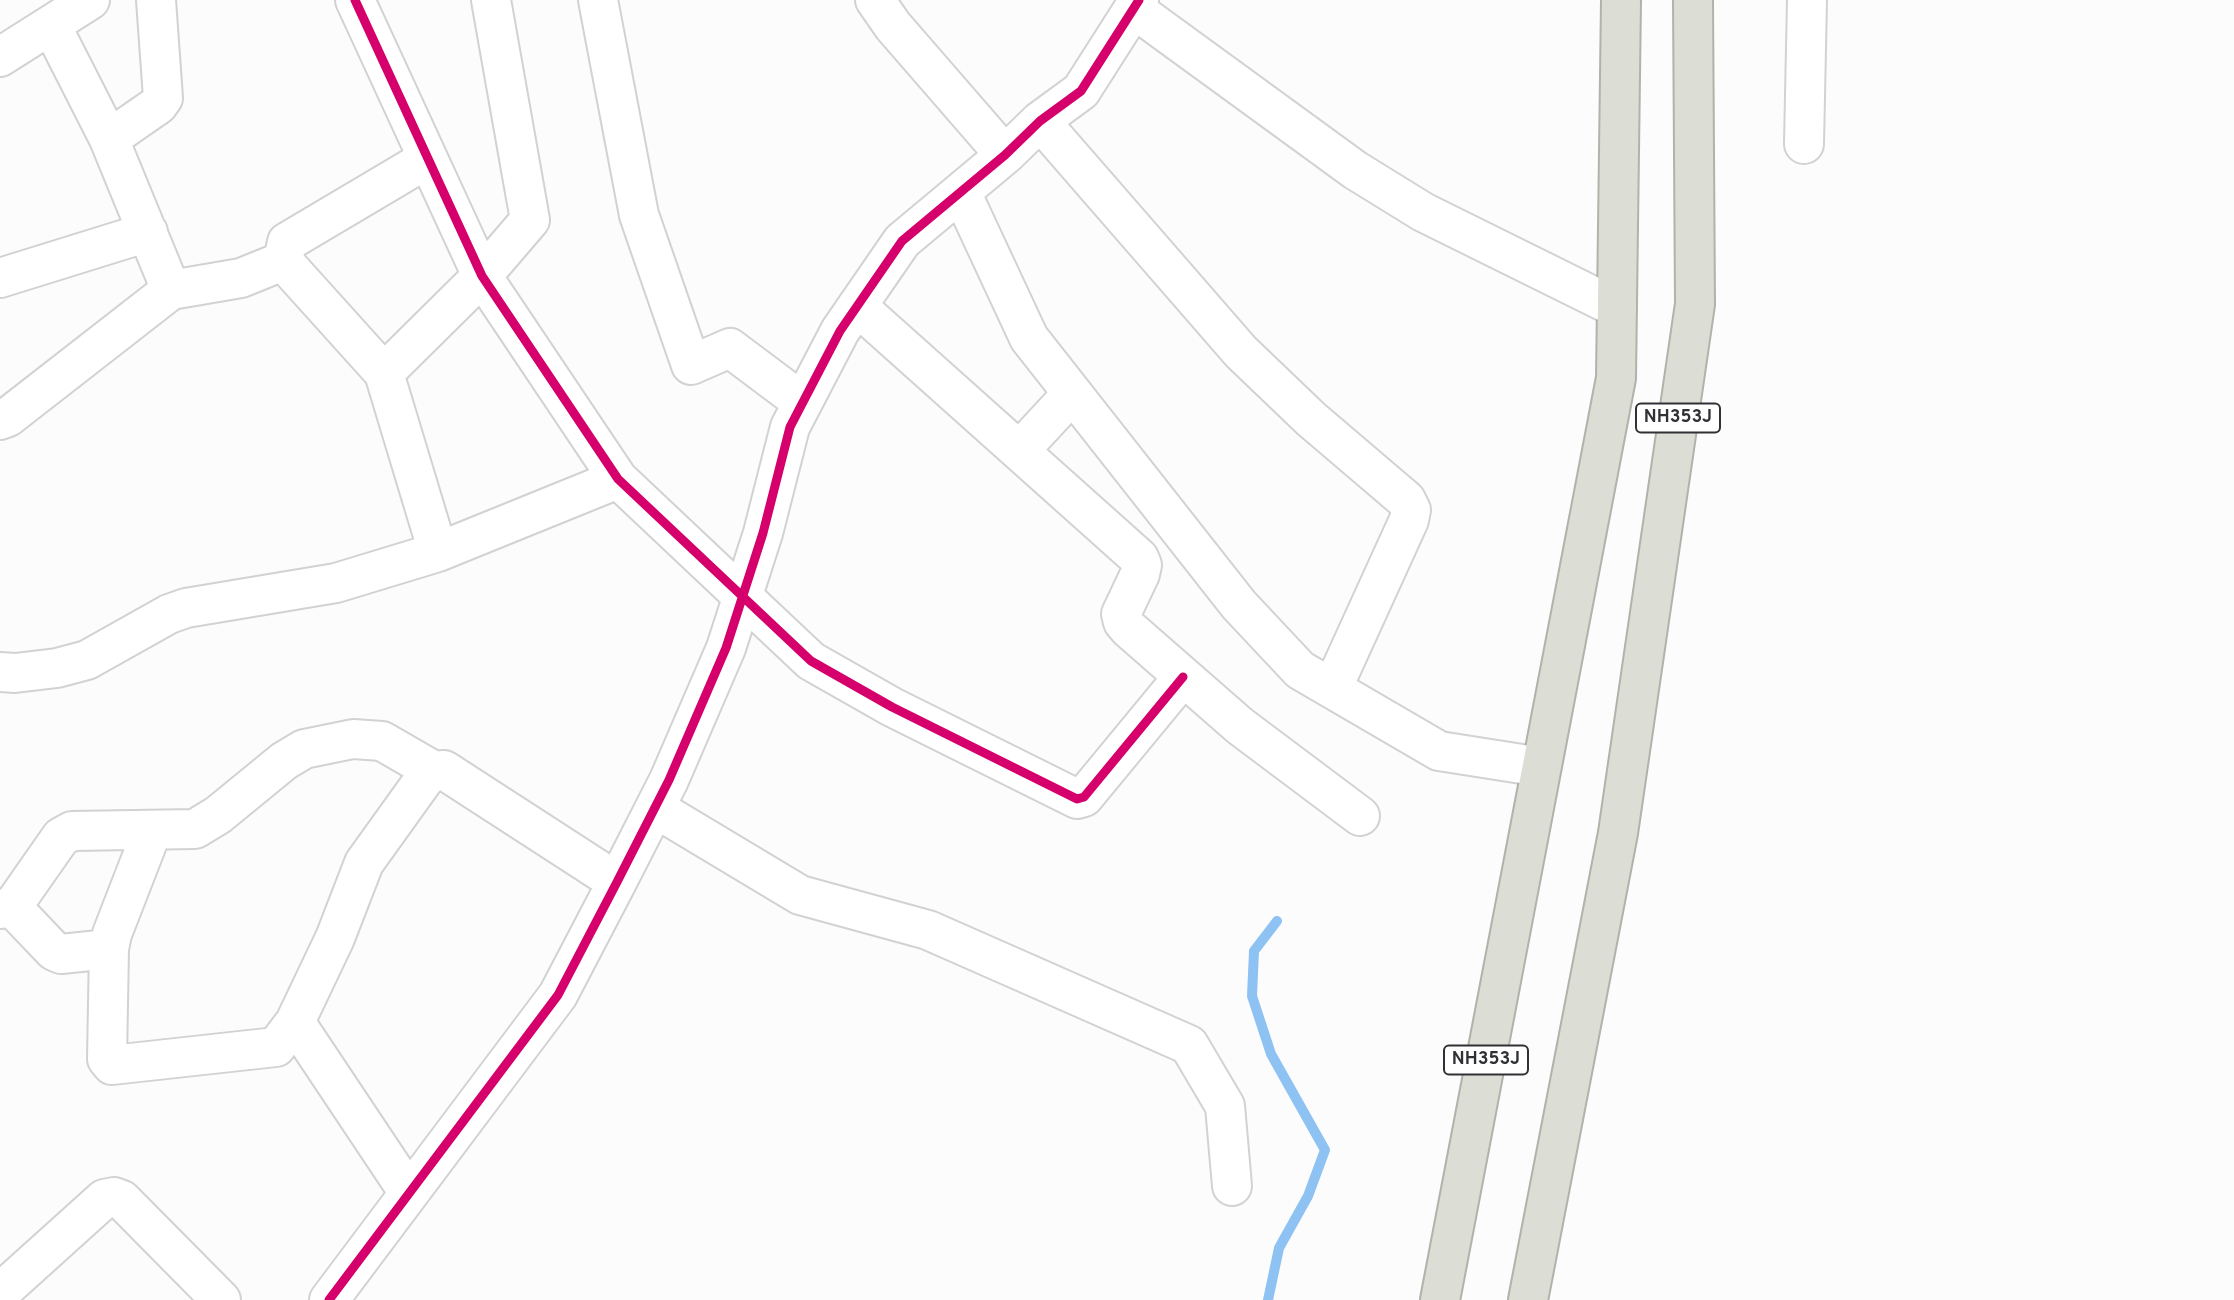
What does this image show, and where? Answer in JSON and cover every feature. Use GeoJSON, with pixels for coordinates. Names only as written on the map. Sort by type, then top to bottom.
{"type":"FeatureCollection","features":[{"type":"Feature","properties":{"kind":"highway","name":"NH353J"},"geometry":{"type":"LineString","coordinates":[[1440,1300],[1616,378],[1621,0]]}},
{"type":"Feature","properties":{"kind":"highway","name":"NH353J"},"geometry":{"type":"LineString","coordinates":[[1528,1300],[1618,833],[1695,304],[1693,0]]}},
{"type":"Feature","properties":{"kind":"street"},"geometry":{"type":"LineString","coordinates":[[4,46],[51,25],[90,0]]}},
{"type":"Feature","properties":{"kind":"street"},"geometry":{"type":"LineString","coordinates":[[109,139],[163,98],[156,0]]}},
{"type":"Feature","properties":{"kind":"street"},"geometry":{"type":"LineString","coordinates":[[355,0],[482,276],[618,479],[811,661],[892,707],[1077,799],[1084,797],[1184,677]]}},
{"type":"Feature","properties":{"kind":"street"},"geometry":{"type":"LineString","coordinates":[[384,373],[482,276],[530,220],[492,0]]}},
{"type":"Feature","properties":{"kind":"street"},"geometry":{"type":"LineString","coordinates":[[598,0],[639,215],[691,365],[730,348],[803,402]]}},
{"type":"Feature","properties":{"kind":"street"},"geometry":{"type":"LineString","coordinates":[[875,0],[892,26],[1005,155]]}},
{"type":"Feature","properties":{"kind":"street"},"geometry":{"type":"LineString","coordinates":[[1804,144],[1807,0]]}},
{"type":"Feature","properties":{"kind":"street"},"geometry":{"type":"LineString","coordinates":[[329,1300],[558,995],[655,807],[726,648],[763,533],[790,427],[840,331],[902,241],[1005,155],[1040,121],[1081,91],[1137,4],[1377,184],[1423,212],[1617,307]]}},
{"type":"Feature","properties":{"kind":"street"},"geometry":{"type":"LineString","coordinates":[[51,25],[109,139],[171,290]]}},
{"type":"Feature","properties":{"kind":"street"},"geometry":{"type":"LineString","coordinates":[[1040,121],[1241,352],[1311,419],[1406,500],[1411,510],[1409,520],[1332,689]]}},
{"type":"Feature","properties":{"kind":"street"},"geometry":{"type":"LineString","coordinates":[[283,261],[287,242],[427,159]]}},
{"type":"Feature","properties":{"kind":"street"},"geometry":{"type":"LineString","coordinates":[[961,192],[1029,338],[1239,605],[1300,670],[1439,751],[1541,767]]}},
{"type":"Feature","properties":{"kind":"street"},"geometry":{"type":"LineString","coordinates":[[0,278],[148,232]]}},
{"type":"Feature","properties":{"kind":"street"},"geometry":{"type":"LineString","coordinates":[[0,420],[8,417],[171,290],[241,278],[283,261]]}},
{"type":"Feature","properties":{"kind":"street"},"geometry":{"type":"LineString","coordinates":[[283,261],[384,373],[438,552]]}},
{"type":"Feature","properties":{"kind":"street"},"geometry":{"type":"LineString","coordinates":[[858,306],[1139,558],[1142,565],[1140,574],[1121,614],[1123,622],[1240,726],[1360,816]]}},
{"type":"Feature","properties":{"kind":"street"},"geometry":{"type":"LineString","coordinates":[[1020,450],[1072,394]]}},
{"type":"Feature","properties":{"kind":"street"},"geometry":{"type":"LineString","coordinates":[[0,672],[57,668],[87,660],[169,614],[186,608],[336,583],[438,552],[618,479]]}},
{"type":"Feature","properties":{"kind":"street"},"geometry":{"type":"LineString","coordinates":[[109,949],[61,954],[54,951],[6,908],[61,836],[72,831],[195,829],[207,823],[303,748],[353,739],[382,741],[433,771],[444,770],[617,882]]}},
{"type":"Feature","properties":{"kind":"street"},"geometry":{"type":"LineString","coordinates":[[152,831],[112,934],[109,949],[107,1059],[111,1065],[276,1047],[295,1022],[335,938],[364,863],[425,778],[433,771]]}},
{"type":"Feature","properties":{"kind":"street"},"geometry":{"type":"LineString","coordinates":[[655,807],[800,895],[928,930],[1189,1045],[1225,1106],[1232,1186]]}},
{"type":"Feature","properties":{"kind":"street"},"geometry":{"type":"LineString","coordinates":[[295,1022],[409,1192]]}},
{"type":"Feature","properties":{"kind":"street"},"geometry":{"type":"LineString","coordinates":[[4,1293],[104,1199],[114,1197],[122,1200],[220,1300]]}},
{"type":"Feature","properties":{"kind":"waterway"},"geometry":{"type":"LineString","coordinates":[[1268,1300],[1279,1248],[1308,1196],[1325,1150],[1271,1054],[1252,996],[1254,951],[1277,921]]}},
{"type":"Feature","properties":{"kind":"cycle path"},"geometry":{"type":"LineString","coordinates":[[355,0],[482,276],[618,479],[811,661],[892,707],[1077,799],[1084,797],[1183,677]]}},
{"type":"Feature","properties":{"kind":"cycle path"},"geometry":{"type":"LineString","coordinates":[[329,1300],[558,995],[669,780],[726,648],[763,533],[790,427],[840,331],[902,241],[1005,155],[1040,121],[1081,91],[1139,0]]}}]}
